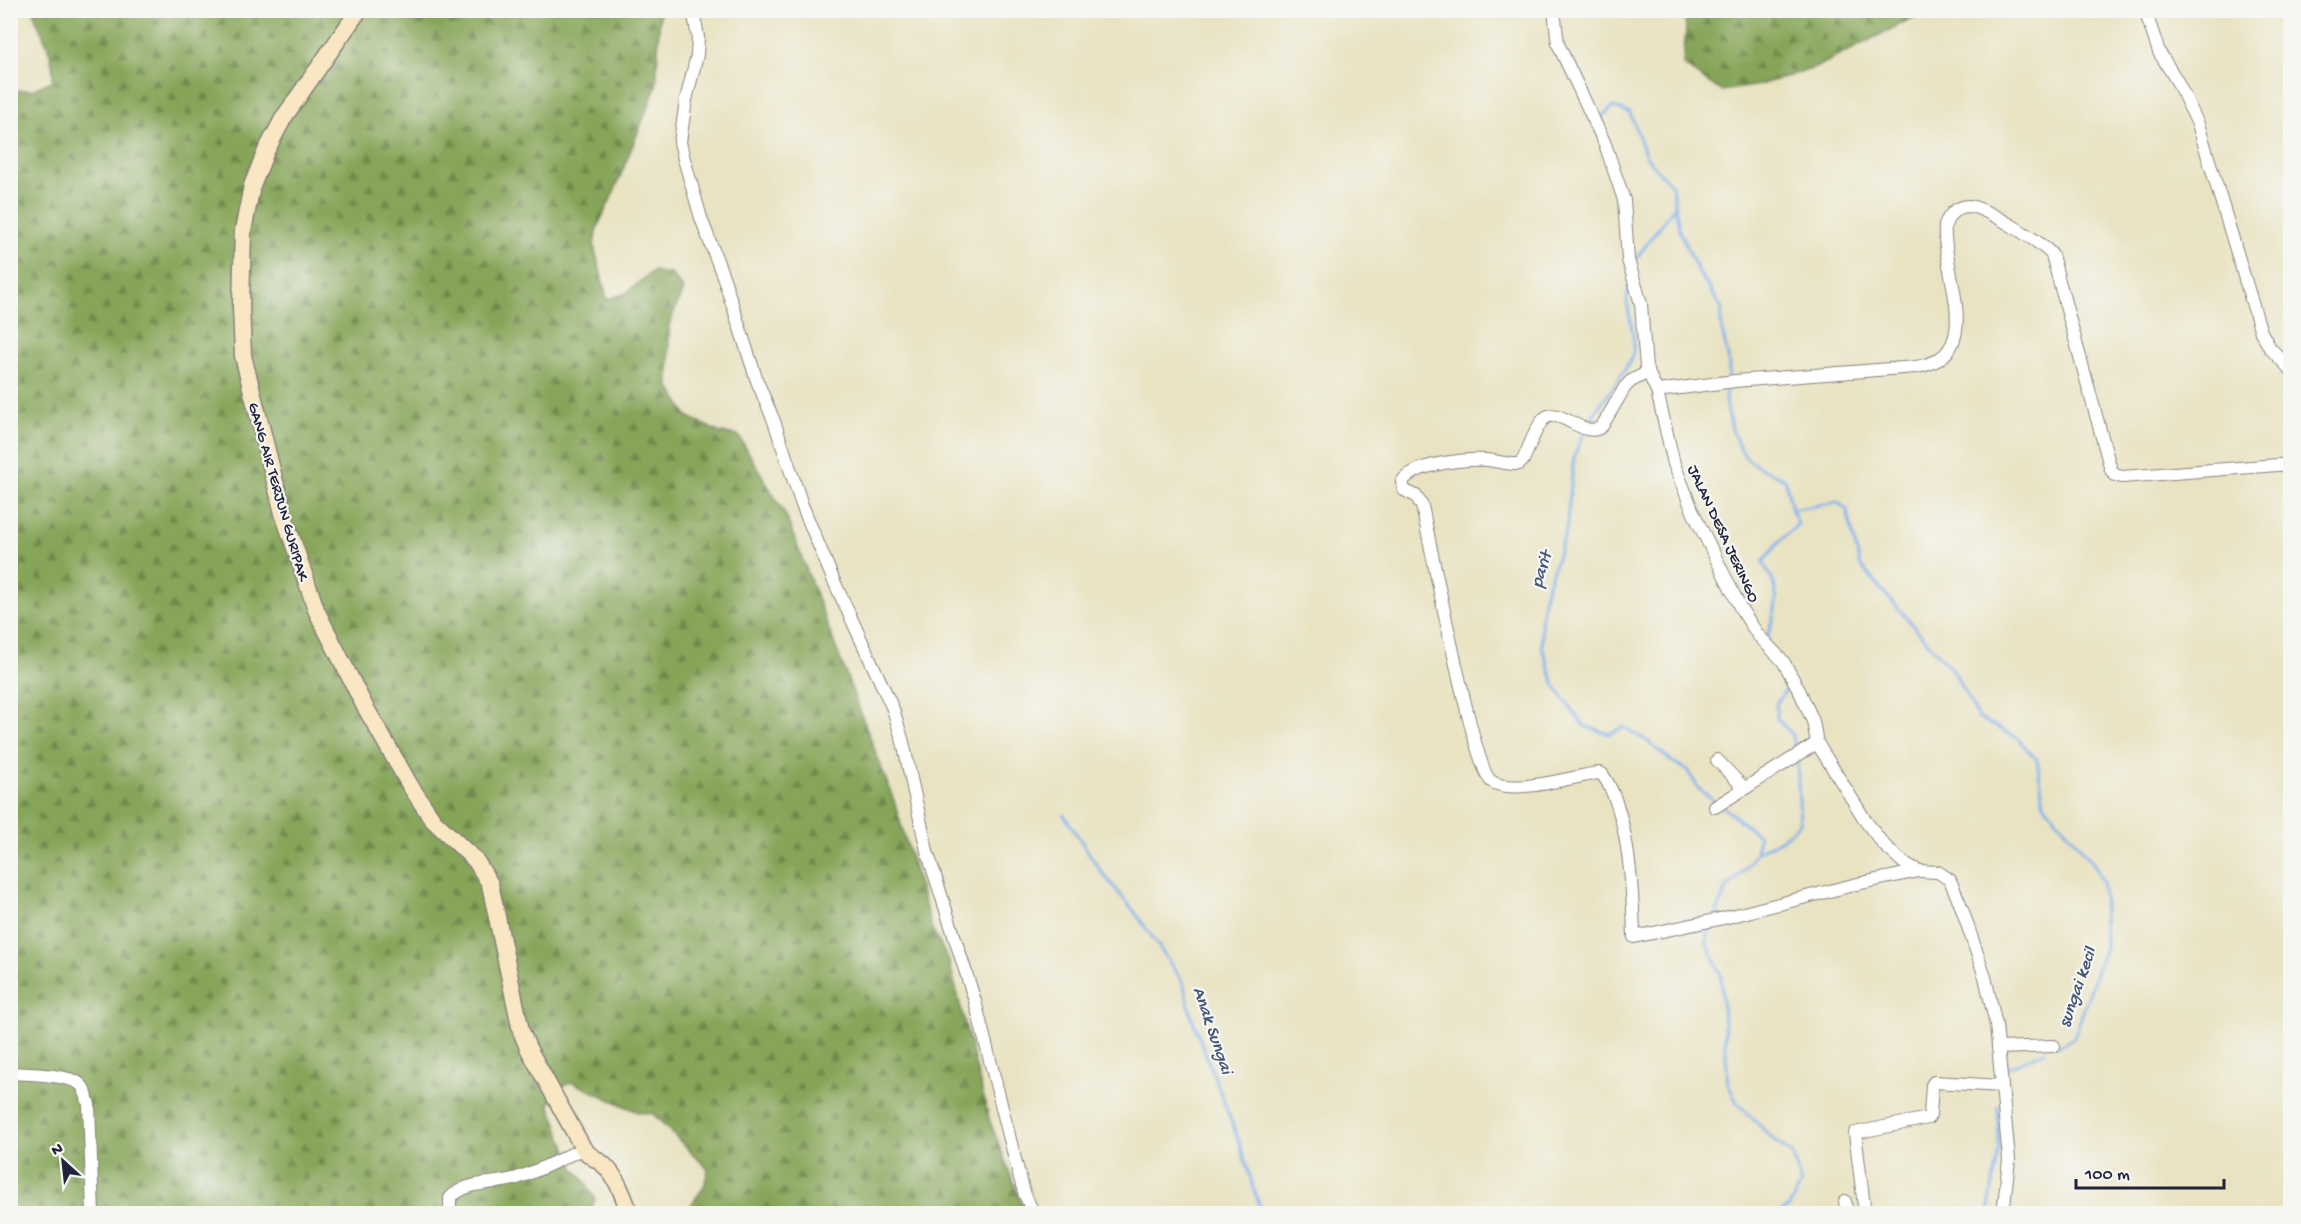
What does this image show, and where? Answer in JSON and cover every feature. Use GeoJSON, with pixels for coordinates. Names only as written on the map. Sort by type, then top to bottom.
{"type":"FeatureCollection","features":[{"type":"Feature","properties":{"kind":"street","name":"GANG AIR TERJUN GURIPAK"},"geometry":{"type":"LineString","coordinates":[[359,10],[284,117],[252,186],[243,231],[241,305],[243,357],[283,513],[317,612],[364,705],[411,787],[433,820],[476,861],[490,884],[521,1031],[583,1148]]}},
{"type":"Feature","properties":{"kind":"street"},"geometry":{"type":"LineString","coordinates":[[693,10],[698,37],[697,55],[686,100],[680,142],[684,159],[701,218],[805,513],[893,710],[903,742],[927,851],[975,1001],[1018,1171],[1025,1195],[1034,1214]]}},
{"type":"Feature","properties":{"kind":"street","name":"JALAN DESA JERINGO"},"geometry":{"type":"LineString","coordinates":[[1554,10],[1558,44],[1602,137],[1621,190],[1627,223],[1628,260],[1643,314],[1648,372],[1657,391],[1672,458],[1694,514],[1740,609],[1758,635],[1783,661],[1810,712],[1817,743],[1878,839],[1896,857],[1919,871],[1938,872],[1950,880],[1985,976],[1996,1025],[1999,1063],[1997,1084],[2009,1159],[2002,1214]]}},
{"type":"Feature","properties":{"kind":"street"},"geometry":{"type":"LineString","coordinates":[[2145,10],[2159,52],[2198,124],[2261,332],[2270,348],[2290,369]]}},
{"type":"Feature","properties":{"kind":"street"},"geometry":{"type":"LineString","coordinates":[[1657,391],[1736,381],[1916,367],[1936,360],[1951,345],[1958,325],[1945,226],[1954,212],[1961,208],[1973,207],[2038,241],[2052,255],[2111,470],[2115,475],[2122,477],[2290,464]]}},
{"type":"Feature","properties":{"kind":"street"},"geometry":{"type":"LineString","coordinates":[[1648,372],[1625,387],[1598,430],[1587,429],[1558,417],[1549,416],[1542,421],[1521,463],[1515,465],[1477,460],[1453,462],[1417,471],[1405,477],[1402,482],[1404,490],[1416,496],[1422,506],[1472,734],[1485,776],[1492,783],[1510,788],[1602,774],[1613,795],[1623,828],[1634,900],[1634,937],[1919,871]]}},
{"type":"Feature","properties":{"kind":"street"},"geometry":{"type":"LineString","coordinates":[[1715,807],[1817,743]]}},
{"type":"Feature","properties":{"kind":"street"},"geometry":{"type":"LineString","coordinates":[[1717,760],[1745,789]]}},
{"type":"Feature","properties":{"kind":"street"},"geometry":{"type":"LineString","coordinates":[[1998,1048],[2054,1046]]}},
{"type":"Feature","properties":{"kind":"street"},"geometry":{"type":"LineString","coordinates":[[10,1073],[57,1077],[77,1082],[84,1089],[89,1105],[93,1214]]}},
{"type":"Feature","properties":{"kind":"street"},"geometry":{"type":"LineString","coordinates":[[1865,1214],[1855,1133],[1928,1118],[1934,1082],[1997,1084]]}},
{"type":"Feature","properties":{"kind":"street"},"geometry":{"type":"LineString","coordinates":[[450,1214],[450,1198],[456,1192],[475,1185],[516,1178],[583,1148],[588,1155],[604,1165],[610,1172],[630,1214]]}},
{"type":"Feature","properties":{"kind":"green space"},"geometry":{"type":"Polygon","coordinates":[[[1684,10],[1926,11],[1815,68],[1759,85],[1721,91],[1683,65],[1686,29],[1684,10]]]}},
{"type":"Feature","properties":{"kind":"green space"},"geometry":{"type":"Polygon","coordinates":[[[34,11],[660,11],[656,87],[597,228],[594,246],[607,299],[625,294],[653,271],[671,274],[683,289],[669,325],[669,386],[687,416],[720,433],[738,435],[786,516],[894,801],[932,929],[949,961],[989,1119],[1024,1210],[1032,1213],[685,1213],[704,1187],[708,1169],[653,1114],[638,1112],[572,1082],[563,1086],[549,1104],[574,1168],[595,1199],[590,1213],[11,1214],[10,91],[32,90],[52,81],[51,57],[34,11]]]}},
{"type":"Feature","properties":{"kind":"waterway"},"geometry":{"type":"LineString","coordinates":[[1598,120],[1613,107],[1630,113],[1646,156],[1672,185],[1679,230],[1698,271],[1722,309],[1728,378]]}},
{"type":"Feature","properties":{"kind":"waterway","name":"parit"},"geometry":{"type":"LineString","coordinates":[[1634,265],[1635,260],[1676,205]]}},
{"type":"Feature","properties":{"kind":"waterway","name":"parit"},"geometry":{"type":"LineString","coordinates":[[1588,424],[1625,369],[1633,353],[1633,334],[1627,301],[1630,283]]}},
{"type":"Feature","properties":{"kind":"waterway","name":"sungai kecil"},"geometry":{"type":"LineString","coordinates":[[1727,384],[1728,414],[1740,447],[1751,462],[1785,479],[1792,510],[1798,524],[1763,562],[1776,591],[1775,607],[1767,638],[1769,640]]}},
{"type":"Feature","properties":{"kind":"waterway","name":"parit"},"geometry":{"type":"LineString","coordinates":[[1584,433],[1574,457],[1566,531],[1545,593],[1541,620],[1542,647],[1554,684],[1584,726],[1609,734],[1624,727],[1687,770],[1699,789],[1717,803]]}},
{"type":"Feature","properties":{"kind":"waterway","name":"sungai kecil"},"geometry":{"type":"LineString","coordinates":[[1792,510],[1837,502],[1847,510],[1860,565],[1954,672],[1979,718],[2017,738],[2037,760],[2044,804],[2094,864],[2103,883],[2105,947],[2074,1038],[2057,1046]]}},
{"type":"Feature","properties":{"kind":"waterway"},"geometry":{"type":"LineString","coordinates":[[1780,668],[1786,689],[1776,705],[1777,719],[1791,733],[1797,753]]}},
{"type":"Feature","properties":{"kind":"waterway"},"geometry":{"type":"LineString","coordinates":[[1716,915],[1726,889],[1747,867],[1756,853],[1782,839],[1800,823],[1797,760]]}},
{"type":"Feature","properties":{"kind":"waterway","name":"parit"},"geometry":{"type":"LineString","coordinates":[[1723,807],[1759,836],[1756,853]]}},
{"type":"Feature","properties":{"kind":"waterway","name":"Anak Sungai"},"geometry":{"type":"LineString","coordinates":[[1064,815],[1100,870],[1137,915],[1183,982],[1192,1018],[1238,1139],[1262,1214]]}},
{"type":"Feature","properties":{"kind":"waterway"},"geometry":{"type":"LineString","coordinates":[[1712,924],[1706,941],[1721,975],[1728,1084],[1737,1103],[1793,1155],[1801,1184],[1789,1207],[1778,1214]]}},
{"type":"Feature","properties":{"kind":"waterway","name":"sungai kecil"},"geometry":{"type":"LineString","coordinates":[[2005,1069],[2045,1051]]}},
{"type":"Feature","properties":{"kind":"waterway","name":"sungai kecil"},"geometry":{"type":"LineString","coordinates":[[1988,1214],[1999,1148],[1998,1106]]}}]}
